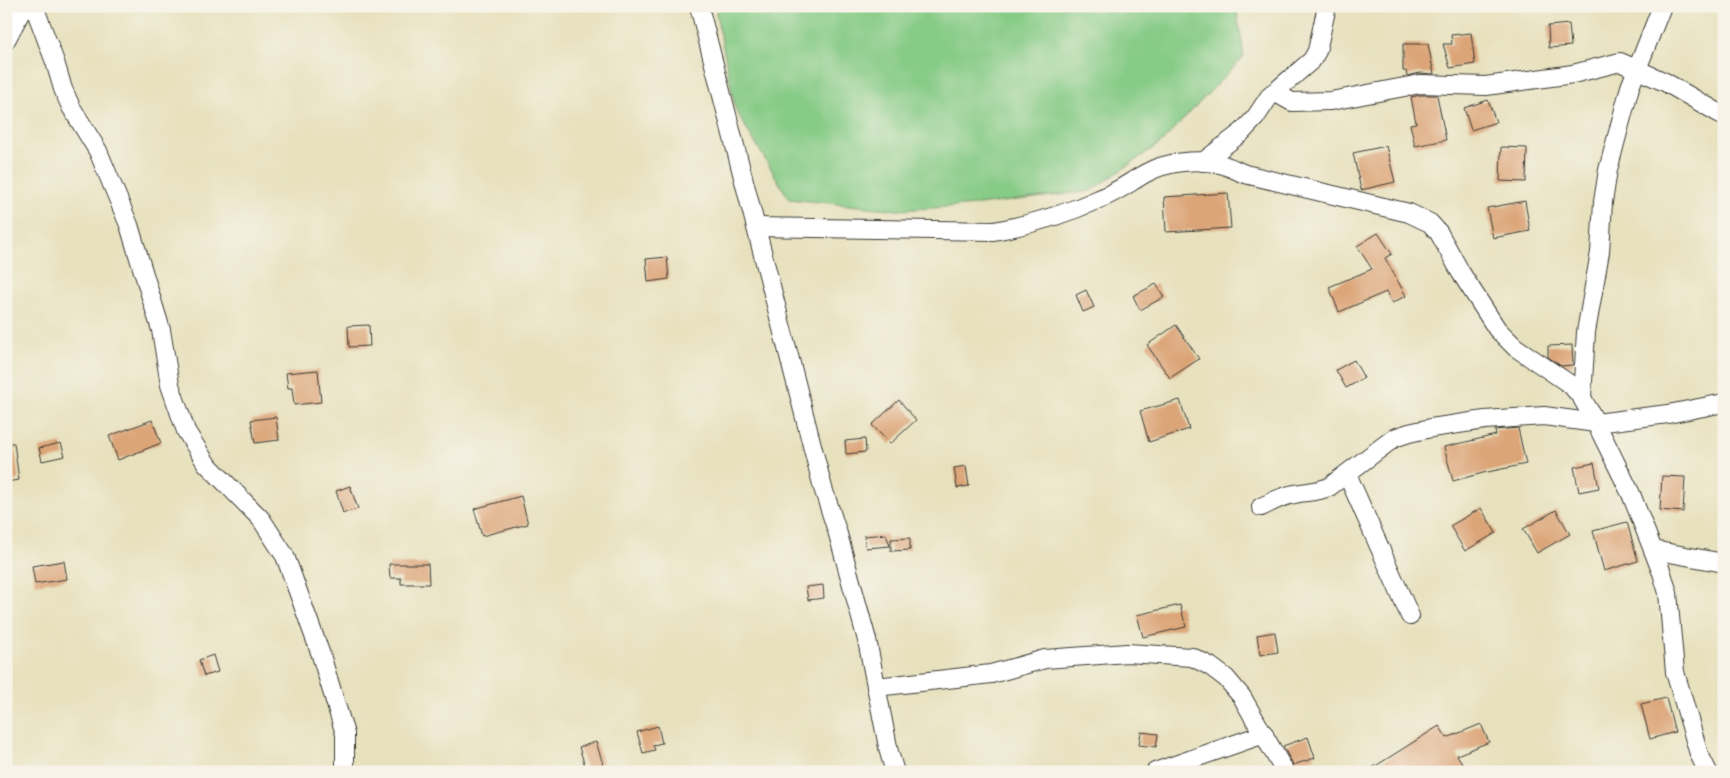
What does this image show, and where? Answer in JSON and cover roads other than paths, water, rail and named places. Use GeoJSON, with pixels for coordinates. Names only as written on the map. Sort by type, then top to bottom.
{"type":"FeatureCollection","features":[{"type":"Feature","properties":{"kind":"street"},"geometry":{"type":"LineString","coordinates":[[6,40],[24,6]]}},
{"type":"Feature","properties":{"kind":"street"},"geometry":{"type":"LineString","coordinates":[[34,6],[63,89],[71,107],[98,151],[129,225],[161,330],[170,385],[186,431],[206,463],[261,518],[284,556],[292,575],[318,646],[345,734],[345,772]]}},
{"type":"Feature","properties":{"kind":"street"},"geometry":{"type":"LineString","coordinates":[[698,6],[823,488],[838,534],[867,640],[889,752],[895,772]]}},
{"type":"Feature","properties":{"kind":"street"},"geometry":{"type":"LineString","coordinates":[[1203,162],[1242,132],[1255,118],[1269,97],[1312,60],[1317,52],[1327,6]]}},
{"type":"Feature","properties":{"kind":"street"},"geometry":{"type":"LineString","coordinates":[[1582,398],[1586,332],[1600,252],[1603,202],[1608,170],[1627,97],[1662,6]]}},
{"type":"Feature","properties":{"kind":"street"},"geometry":{"type":"LineString","coordinates":[[1274,92],[1292,102],[1331,101],[1420,84],[1486,86],[1572,74],[1620,62],[1665,82],[1724,116]]}},
{"type":"Feature","properties":{"kind":"street"},"geometry":{"type":"LineString","coordinates":[[756,227],[994,231],[1068,211],[1101,199],[1158,167],[1203,162],[1220,164],[1245,174],[1409,213],[1430,223],[1439,233],[1461,274],[1497,329],[1515,347],[1571,385],[1582,398],[1596,423],[1631,494],[1662,573],[1668,593],[1675,672],[1696,745],[1708,772]]}},
{"type":"Feature","properties":{"kind":"street"},"geometry":{"type":"LineString","coordinates":[[1261,507],[1288,495],[1318,492],[1329,487],[1394,438],[1431,428],[1485,420],[1544,416],[1596,423],[1668,414],[1724,402]]}},
{"type":"Feature","properties":{"kind":"street"},"geometry":{"type":"LineString","coordinates":[[1347,474],[1410,616]]}},
{"type":"Feature","properties":{"kind":"street"},"geometry":{"type":"LineString","coordinates":[[1653,550],[1724,563]]}},
{"type":"Feature","properties":{"kind":"street"},"geometry":{"type":"LineString","coordinates":[[876,687],[991,674],[1045,660],[1127,654],[1192,657],[1210,666],[1226,678],[1242,697],[1285,772]]}},
{"type":"Feature","properties":{"kind":"street"},"geometry":{"type":"LineString","coordinates":[[1154,772],[1264,734]]}}]}
